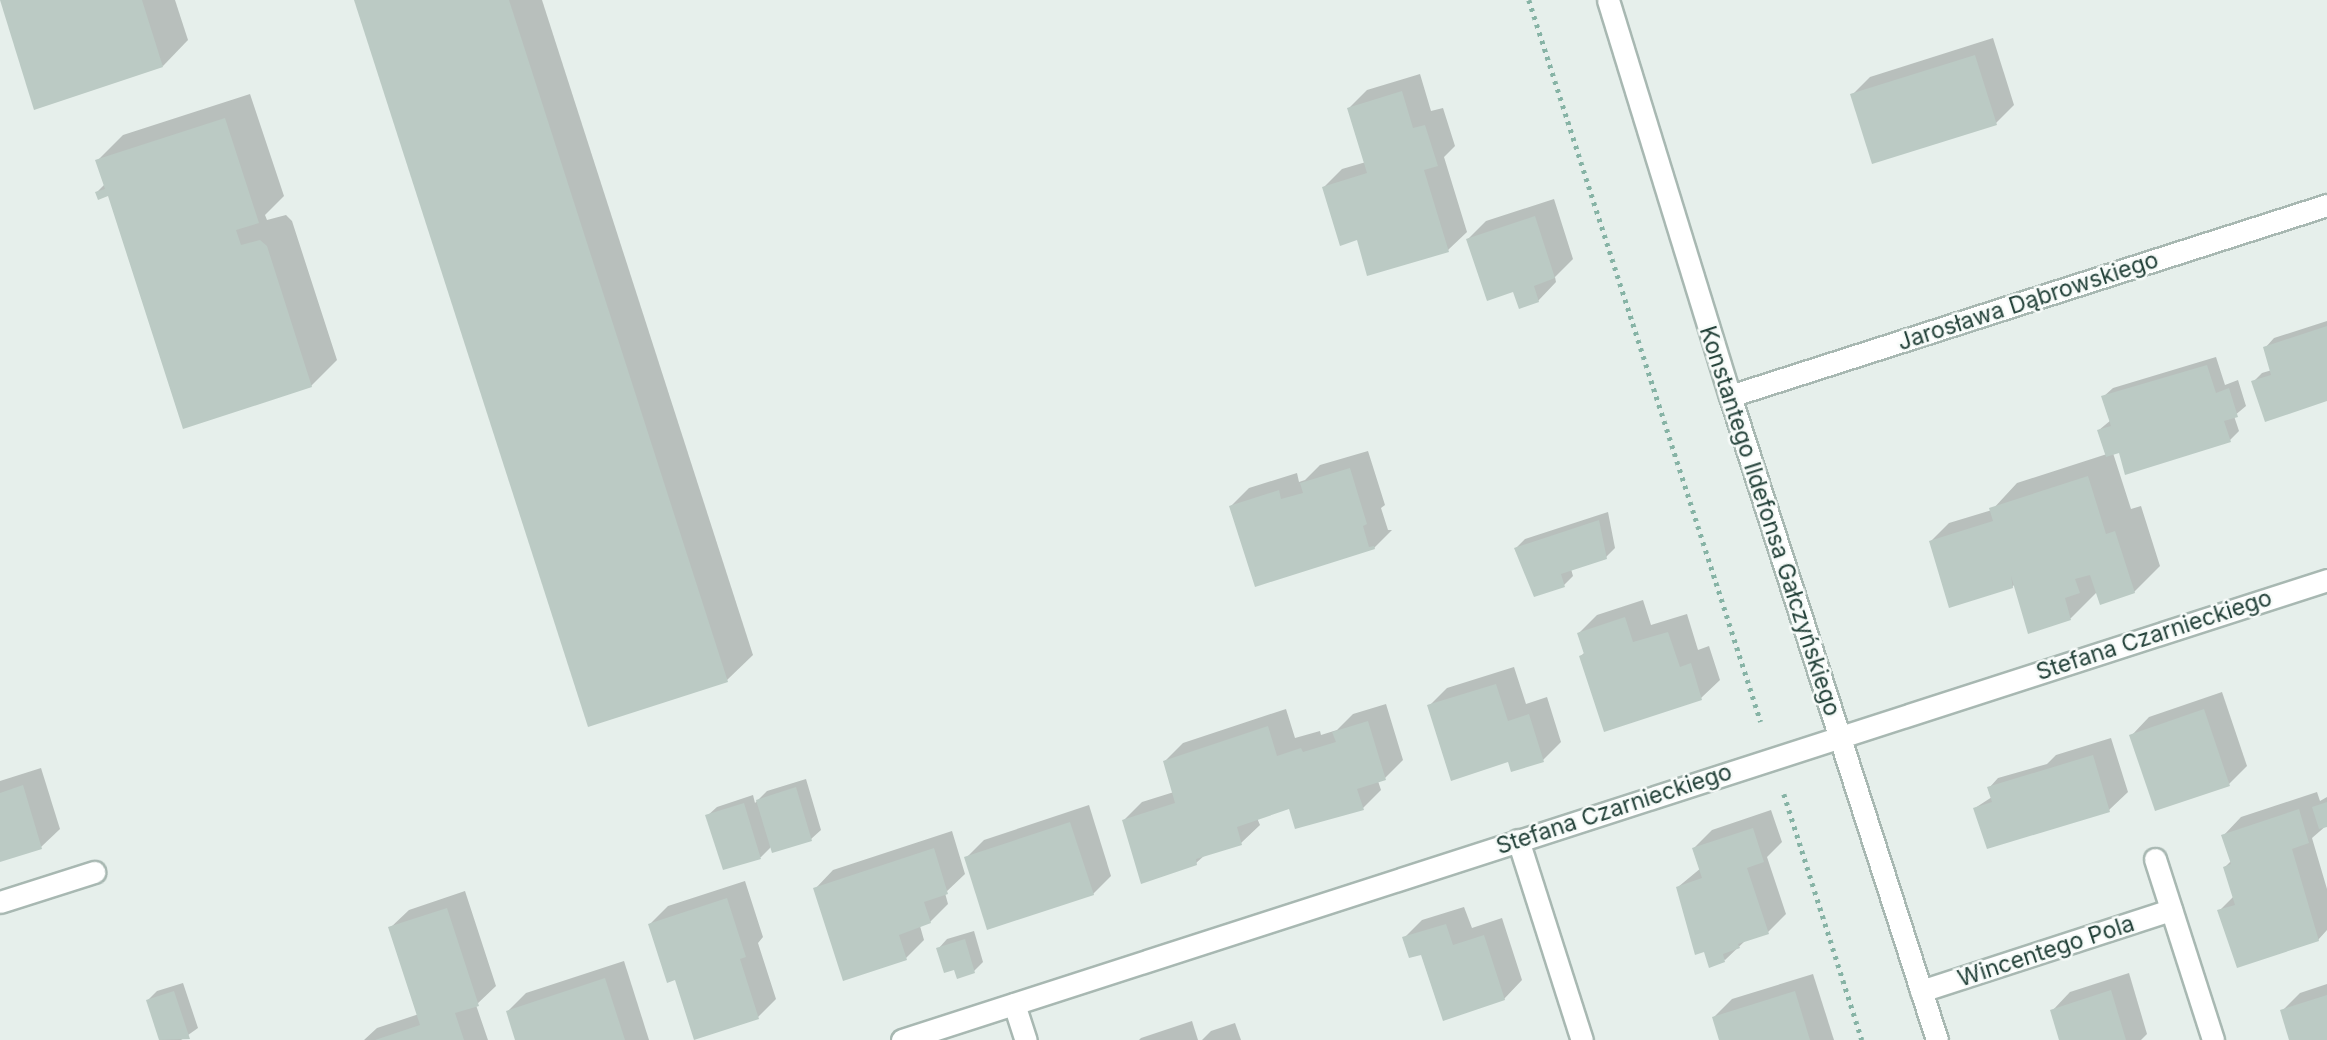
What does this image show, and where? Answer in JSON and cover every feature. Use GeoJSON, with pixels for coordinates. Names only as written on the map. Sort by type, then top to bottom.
{"type":"FeatureCollection","features":[{"type":"Feature","properties":{"kind":"street","name":"Konstantego Ildefonsa Gałczyńskiego"},"geometry":{"type":"LineString","coordinates":[[1608,0],[1730,396],[1937,1040]]}},
{"type":"Feature","properties":{"kind":"street","name":"Jarosława Dąbrowskiego"},"geometry":{"type":"LineString","coordinates":[[1730,396],[2327,205]]}},
{"type":"Feature","properties":{"kind":"street","name":"Stefana Czarnieckiego"},"geometry":{"type":"LineString","coordinates":[[902,1040],[2327,580]]}},
{"type":"Feature","properties":{"kind":"street"},"geometry":{"type":"LineString","coordinates":[[1518,840],[1582,1040]]}},
{"type":"Feature","properties":{"kind":"street"},"geometry":{"type":"LineString","coordinates":[[2155,859],[2213,1040]]}},
{"type":"Feature","properties":{"kind":"street"},"geometry":{"type":"LineString","coordinates":[[0,902],[94,872]]}},
{"type":"Feature","properties":{"kind":"street","name":"Wincentego Pola"},"geometry":{"type":"LineString","coordinates":[[1921,990],[2171,910]]}},
{"type":"Feature","properties":{"kind":"street"},"geometry":{"type":"LineString","coordinates":[[1014,1004],[1026,1040]]}},
{"type":"Feature","properties":{"kind":"path"},"geometry":{"type":"LineString","coordinates":[[1529,0],[1862,1040]]}},
{"type":"Feature","properties":{"kind":"building"},"geometry":{"type":"Polygon","coordinates":[[[0,0],[142,0],[163,67],[34,110],[0,0]]]}},
{"type":"Feature","properties":{"kind":"building"},"geometry":{"type":"Polygon","coordinates":[[[354,0],[509,0],[728,682],[588,727],[354,0]]]}},
{"type":"Feature","properties":{"kind":"building"},"geometry":{"type":"Polygon","coordinates":[[[1975,55],[1997,125],[1872,164],[1850,94],[1975,55]]]}},
{"type":"Feature","properties":{"kind":"building"},"geometry":{"type":"Polygon","coordinates":[[[1402,91],[1413,128],[1425,125],[1438,166],[1424,170],[1449,252],[1367,276],[1357,240],[1340,246],[1322,187],[1367,173],[1347,108],[1402,91]]]}},
{"type":"Feature","properties":{"kind":"building"},"geometry":{"type":"Polygon","coordinates":[[[225,118],[259,223],[236,230],[241,245],[260,240],[267,246],[312,387],[183,429],[108,196],[98,200],[95,192],[105,189],[95,160],[225,118]]]}},
{"type":"Feature","properties":{"kind":"building"},"geometry":{"type":"Polygon","coordinates":[[[1535,216],[1555,278],[1534,286],[1539,302],[1519,309],[1513,292],[1487,301],[1466,239],[1535,216]]]}},
{"type":"Feature","properties":{"kind":"building"},"geometry":{"type":"Polygon","coordinates":[[[2327,326],[2327,401],[2265,422],[2251,381],[2271,375],[2263,347],[2327,326]]]}},
{"type":"Feature","properties":{"kind":"building"},"geometry":{"type":"Polygon","coordinates":[[[2207,365],[2216,393],[2229,388],[2238,417],[2224,421],[2231,442],[2125,475],[2119,453],[2106,457],[2097,430],[2111,426],[2101,396],[2207,365]]]}},
{"type":"Feature","properties":{"kind":"building"},"geometry":{"type":"Polygon","coordinates":[[[1350,468],[1367,524],[1363,526],[1369,547],[1374,546],[1375,549],[1255,587],[1229,506],[1279,490],[1281,499],[1303,493],[1300,483],[1350,468]]]}},
{"type":"Feature","properties":{"kind":"building"},"geometry":{"type":"Polygon","coordinates":[[[2088,476],[2106,534],[2115,531],[2135,593],[2100,605],[2090,575],[2075,579],[2080,593],[2065,598],[2071,620],[2028,634],[2011,576],[2013,588],[1949,608],[1929,541],[1993,521],[1989,508],[2088,476]]]}},
{"type":"Feature","properties":{"kind":"building"},"geometry":{"type":"Polygon","coordinates":[[[1599,520],[1607,559],[1561,574],[1565,587],[1534,597],[1514,548],[1599,520]]]}},
{"type":"Feature","properties":{"kind":"building"},"geometry":{"type":"Polygon","coordinates":[[[1625,617],[1633,642],[1668,632],[1680,667],[1691,663],[1702,700],[1604,732],[1579,656],[1584,654],[1577,633],[1625,617]]]}},
{"type":"Feature","properties":{"kind":"building"},"geometry":{"type":"Polygon","coordinates":[[[1496,684],[1508,721],[1529,714],[1544,762],[1511,772],[1508,762],[1451,781],[1427,705],[1496,684]]]}},
{"type":"Feature","properties":{"kind":"building"},"geometry":{"type":"Polygon","coordinates":[[[2204,709],[2230,786],[2155,811],[2129,735],[2204,709]]]}},
{"type":"Feature","properties":{"kind":"building"},"geometry":{"type":"Polygon","coordinates":[[[1368,721],[1386,780],[1357,789],[1364,810],[1295,829],[1289,809],[1237,827],[1242,845],[1196,859],[1197,865],[1141,884],[1122,820],[1175,803],[1163,761],[1268,726],[1277,756],[1301,748],[1303,752],[1336,742],[1332,732],[1368,721]]]}},
{"type":"Feature","properties":{"kind":"building"},"geometry":{"type":"Polygon","coordinates":[[[2093,755],[2110,812],[1987,849],[1973,808],[1992,802],[1987,787],[2093,755]]]}},
{"type":"Feature","properties":{"kind":"building"},"geometry":{"type":"Polygon","coordinates":[[[23,785],[42,849],[0,862],[0,793],[23,785]]]}},
{"type":"Feature","properties":{"kind":"building"},"geometry":{"type":"Polygon","coordinates":[[[796,787],[812,841],[772,853],[756,800],[796,787]]]}},
{"type":"Feature","properties":{"kind":"building"},"geometry":{"type":"Polygon","coordinates":[[[2327,802],[2327,827],[2319,829],[2312,807],[2327,802]]]}},
{"type":"Feature","properties":{"kind":"building"},"geometry":{"type":"Polygon","coordinates":[[[744,803],[761,859],[723,870],[705,815],[744,803]]]}},
{"type":"Feature","properties":{"kind":"building"},"geometry":{"type":"Polygon","coordinates":[[[2299,809],[2309,843],[2292,849],[2319,941],[2237,968],[2217,910],[2235,905],[2223,867],[2231,864],[2221,835],[2299,809]]]}},
{"type":"Feature","properties":{"kind":"building"},"geometry":{"type":"Polygon","coordinates":[[[1070,822],[1094,895],[987,930],[964,857],[1070,822]]]}},
{"type":"Feature","properties":{"kind":"building"},"geometry":{"type":"Polygon","coordinates":[[[1753,828],[1764,862],[1747,868],[1769,934],[1738,944],[1740,948],[1723,954],[1725,962],[1709,968],[1704,952],[1695,955],[1676,887],[1702,878],[1692,848],[1753,828]]]}},
{"type":"Feature","properties":{"kind":"building"},"geometry":{"type":"Polygon","coordinates":[[[934,848],[948,894],[924,902],[931,923],[899,935],[907,960],[843,981],[813,888],[934,848]]]}},
{"type":"Feature","properties":{"kind":"building"},"geometry":{"type":"Polygon","coordinates":[[[727,898],[746,957],[740,959],[759,1019],[694,1040],[675,980],[667,983],[648,924],[727,898]]]}},
{"type":"Feature","properties":{"kind":"building"},"geometry":{"type":"Polygon","coordinates":[[[447,908],[479,1006],[455,1013],[464,1040],[375,1040],[420,1025],[388,927],[447,908]]]}},
{"type":"Feature","properties":{"kind":"building"},"geometry":{"type":"Polygon","coordinates":[[[1446,924],[1453,945],[1484,935],[1505,1000],[1443,1021],[1421,955],[1409,958],[1402,937],[1446,924]]]}},
{"type":"Feature","properties":{"kind":"building"},"geometry":{"type":"Polygon","coordinates":[[[965,939],[975,973],[957,979],[954,970],[944,973],[936,948],[965,939]]]}},
{"type":"Feature","properties":{"kind":"building"},"geometry":{"type":"Polygon","coordinates":[[[605,978],[625,1040],[515,1040],[506,1011],[605,978]]]}},
{"type":"Feature","properties":{"kind":"building"},"geometry":{"type":"Polygon","coordinates":[[[2111,990],[2126,1040],[2059,1040],[2050,1010],[2111,990]]]}},
{"type":"Feature","properties":{"kind":"building"},"geometry":{"type":"Polygon","coordinates":[[[174,991],[190,1039],[159,1040],[146,1000],[174,991]]]}},
{"type":"Feature","properties":{"kind":"building"},"geometry":{"type":"Polygon","coordinates":[[[1795,991],[1810,1040],[1719,1040],[1712,1017],[1795,991]]]}},
{"type":"Feature","properties":{"kind":"building"},"geometry":{"type":"Polygon","coordinates":[[[2327,995],[2327,1040],[2289,1040],[2280,1010],[2327,995]]]}}]}
